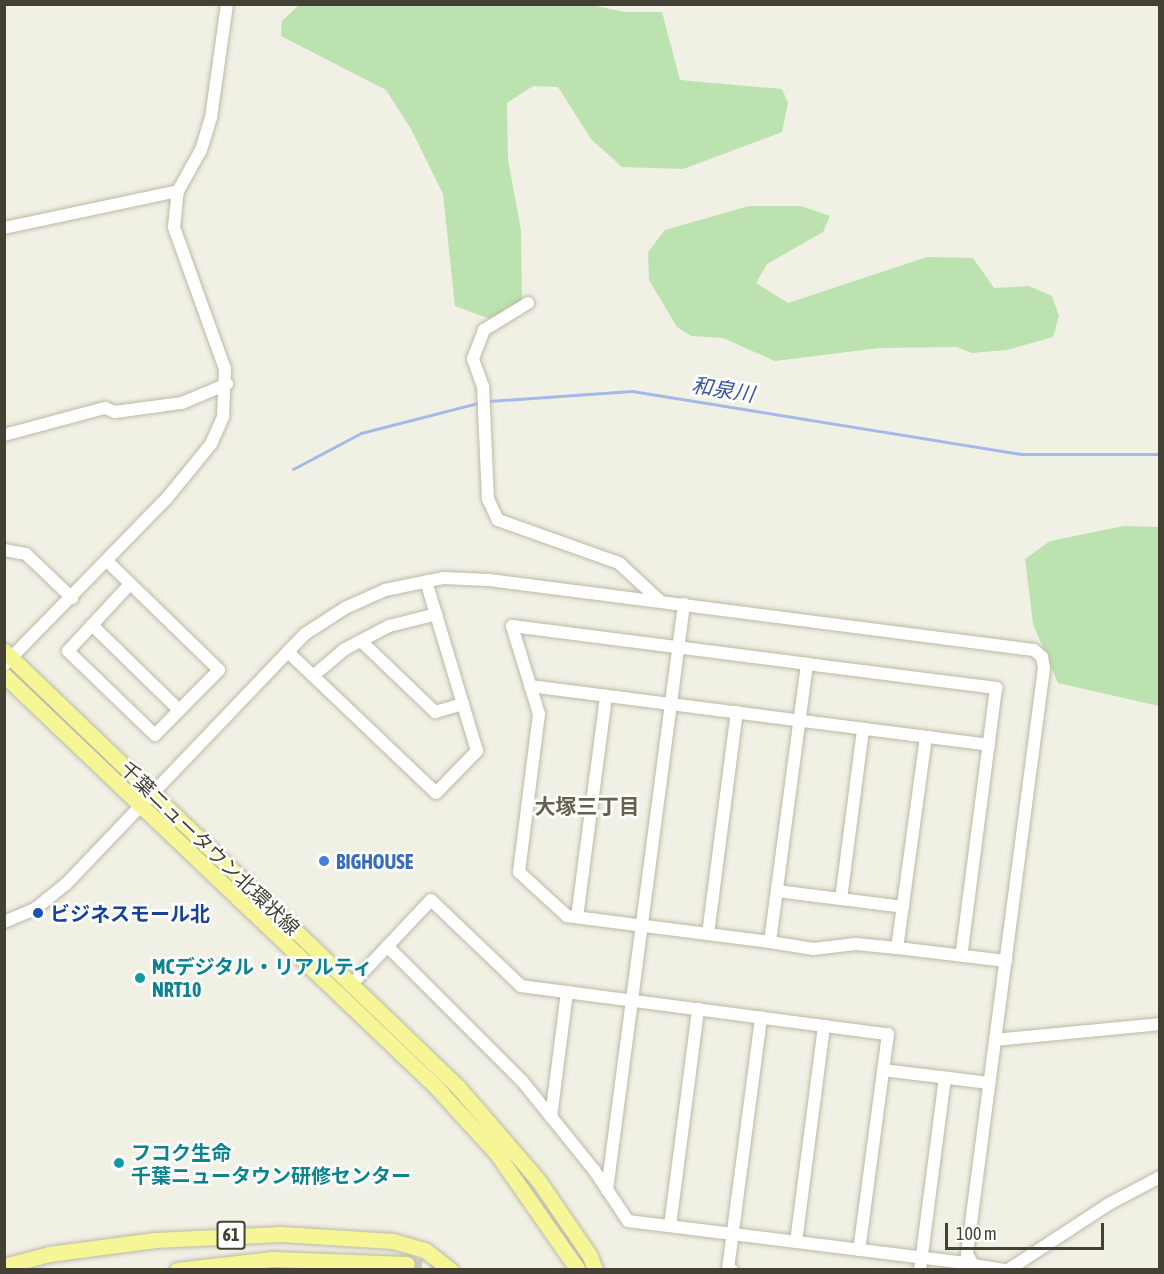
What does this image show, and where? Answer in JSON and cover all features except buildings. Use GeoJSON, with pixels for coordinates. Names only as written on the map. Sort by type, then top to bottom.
{"type":"FeatureCollection","features":[{"type":"Feature","properties":{"kind":"main road","name":"千葉ニュータウン北環状線"},"geometry":{"type":"LineString","coordinates":[[7,658],[153,793],[345,985],[497,1154],[578,1269]]}},
{"type":"Feature","properties":{"kind":"main road","name":"千葉ニュータウン北環状線"},"geometry":{"type":"LineString","coordinates":[[4,675],[141,805],[458,1087],[538,1180],[590,1256],[595,1269]]}},
{"type":"Feature","properties":{"kind":"main road","name":"61"},"geometry":{"type":"LineString","coordinates":[[4,1266],[49,1254],[155,1240],[281,1234],[393,1241],[425,1250],[452,1269]]}},
{"type":"Feature","properties":{"kind":"main road","name":"61"},"geometry":{"type":"LineString","coordinates":[[177,1269],[272,1259],[407,1264]]}},
{"type":"Feature","properties":{"kind":"street"},"geometry":{"type":"LineString","coordinates":[[7,658],[108,562],[210,444],[223,417],[227,384],[210,324],[180,252],[174,227],[178,191],[201,150],[211,118],[227,4]]}},
{"type":"Feature","properties":{"kind":"street"},"geometry":{"type":"LineString","coordinates":[[4,228],[178,191]]}},
{"type":"Feature","properties":{"kind":"street"},"geometry":{"type":"LineString","coordinates":[[528,303],[484,330],[473,359],[483,386],[488,499],[498,520],[619,563],[660,602]]}},
{"type":"Feature","properties":{"kind":"street"},"geometry":{"type":"LineString","coordinates":[[4,435],[105,408],[116,411],[182,403],[227,384]]}},
{"type":"Feature","properties":{"kind":"street"},"geometry":{"type":"LineString","coordinates":[[4,550],[26,554],[72,597]]}},
{"type":"Feature","properties":{"kind":"street"},"geometry":{"type":"LineString","coordinates":[[108,562],[219,670],[155,735],[68,651],[130,584]]}},
{"type":"Feature","properties":{"kind":"street"},"geometry":{"type":"LineString","coordinates":[[4,922],[48,900],[288,652],[319,625],[365,597],[426,581],[472,579],[684,604],[1039,652],[1044,668],[995,1040],[969,1261]]}},
{"type":"Feature","properties":{"kind":"street"},"geometry":{"type":"LineString","coordinates":[[288,652],[436,794],[477,751],[426,581]]}},
{"type":"Feature","properties":{"kind":"street"},"geometry":{"type":"LineString","coordinates":[[608,1190],[684,604]]}},
{"type":"Feature","properties":{"kind":"street"},"geometry":{"type":"LineString","coordinates":[[313,676],[361,641],[389,626],[437,614]]}},
{"type":"Feature","properties":{"kind":"street"},"geometry":{"type":"LineString","coordinates":[[92,625],[180,710]]}},
{"type":"Feature","properties":{"kind":"street"},"geometry":{"type":"LineString","coordinates":[[961,956],[996,688],[512,626],[540,714],[519,872],[567,916],[813,949],[855,944],[897,948],[961,956],[1006,961]]}},
{"type":"Feature","properties":{"kind":"street"},"geometry":{"type":"LineString","coordinates":[[361,641],[435,712],[464,704]]}},
{"type":"Feature","properties":{"kind":"street"},"geometry":{"type":"LineString","coordinates":[[770,942],[807,664]]}},
{"type":"Feature","properties":{"kind":"street"},"geometry":{"type":"LineString","coordinates":[[531,686],[989,745]]}},
{"type":"Feature","properties":{"kind":"street"},"geometry":{"type":"LineString","coordinates":[[577,917],[606,696]]}},
{"type":"Feature","properties":{"kind":"street"},"geometry":{"type":"LineString","coordinates":[[708,934],[736,712]]}},
{"type":"Feature","properties":{"kind":"street"},"geometry":{"type":"LineString","coordinates":[[841,899],[863,729]]}},
{"type":"Feature","properties":{"kind":"street"},"geometry":{"type":"LineString","coordinates":[[897,948],[926,737]]}},
{"type":"Feature","properties":{"kind":"street"},"geometry":{"type":"LineString","coordinates":[[777,891],[903,907]]}},
{"type":"Feature","properties":{"kind":"street"},"geometry":{"type":"LineString","coordinates":[[345,985],[431,900],[521,986],[888,1034],[859,1250]]}},
{"type":"Feature","properties":{"kind":"street"},"geometry":{"type":"LineString","coordinates":[[387,946],[481,1036],[551,1117],[608,1190],[628,1221],[859,1250],[921,1264],[969,1261],[977,1266],[1003,1269]]}},
{"type":"Feature","properties":{"kind":"street"},"geometry":{"type":"LineString","coordinates":[[551,1117],[567,992]]}},
{"type":"Feature","properties":{"kind":"street"},"geometry":{"type":"LineString","coordinates":[[670,1226],[698,1009]]}},
{"type":"Feature","properties":{"kind":"street"},"geometry":{"type":"LineString","coordinates":[[732,1269],[728,1269],[761,1017]]}},
{"type":"Feature","properties":{"kind":"street"},"geometry":{"type":"LineString","coordinates":[[995,1040],[1160,1024]]}},
{"type":"Feature","properties":{"kind":"street"},"geometry":{"type":"LineString","coordinates":[[796,1242],[824,1026]]}},
{"type":"Feature","properties":{"kind":"street"},"geometry":{"type":"LineString","coordinates":[[883,1070],[990,1083]]}},
{"type":"Feature","properties":{"kind":"street"},"geometry":{"type":"LineString","coordinates":[[921,1264],[945,1078]]}},
{"type":"Feature","properties":{"kind":"street"},"geometry":{"type":"LineString","coordinates":[[1008,1269],[1109,1204],[1160,1177]]}},
{"type":"Feature","properties":{"kind":"green space"},"geometry":{"type":"Polygon","coordinates":[[[586,4],[625,12],[662,12],[680,80],[782,89],[788,103],[782,132],[683,169],[622,167],[591,139],[558,87],[533,86],[507,103],[508,160],[521,230],[522,305],[490,319],[455,306],[443,194],[411,129],[386,90],[281,36],[282,21],[299,5],[586,4]]]}},
{"type":"Feature","properties":{"kind":"green space"},"geometry":{"type":"Polygon","coordinates":[[[749,206],[801,206],[830,216],[823,232],[767,264],[756,283],[788,303],[927,257],[973,258],[994,288],[1029,286],[1052,296],[1059,316],[1053,337],[1007,350],[972,353],[957,347],[879,348],[775,361],[723,338],[691,336],[677,327],[649,280],[648,252],[665,230],[749,206]]]}},
{"type":"Feature","properties":{"kind":"green space"},"geometry":{"type":"Polygon","coordinates":[[[1124,526],[1159,527],[1159,706],[1058,683],[1033,624],[1025,559],[1050,541],[1124,526]]]}},
{"type":"Feature","properties":{"kind":"waterway","name":"和泉川"},"geometry":{"type":"LineString","coordinates":[[488,401],[632,391],[1023,454],[1160,454]]}},
{"type":"Feature","properties":{"kind":"waterway","name":"和泉川"},"geometry":{"type":"LineString","coordinates":[[293,469],[361,433],[482,402]]}},
{"type":"Feature","properties":{"kind":"tunnel"},"geometry":{"type":"LineString","coordinates":[[407,1264],[444,1270]]}},
{"type":"Feature","properties":{"kind":"place","name":"BIGHOUSE"},"geometry":{"type":"Point","coordinates":[324,861]}},
{"type":"Feature","properties":{"kind":"place","name":"ビジネスモール北"},"geometry":{"type":"Point","coordinates":[38,913]}},
{"type":"Feature","properties":{"kind":"place","name":"MCデジタル・リアルティ NRT10"},"geometry":{"type":"Point","coordinates":[140,978]}},
{"type":"Feature","properties":{"kind":"place","name":"フコク生命 千葉ニュータウン研修センター"},"geometry":{"type":"Point","coordinates":[119,1163]}},
{"type":"Feature","properties":{"kind":"district","name":"大塚三丁目"},"geometry":{"type":"Point","coordinates":[587,806]}}]}
